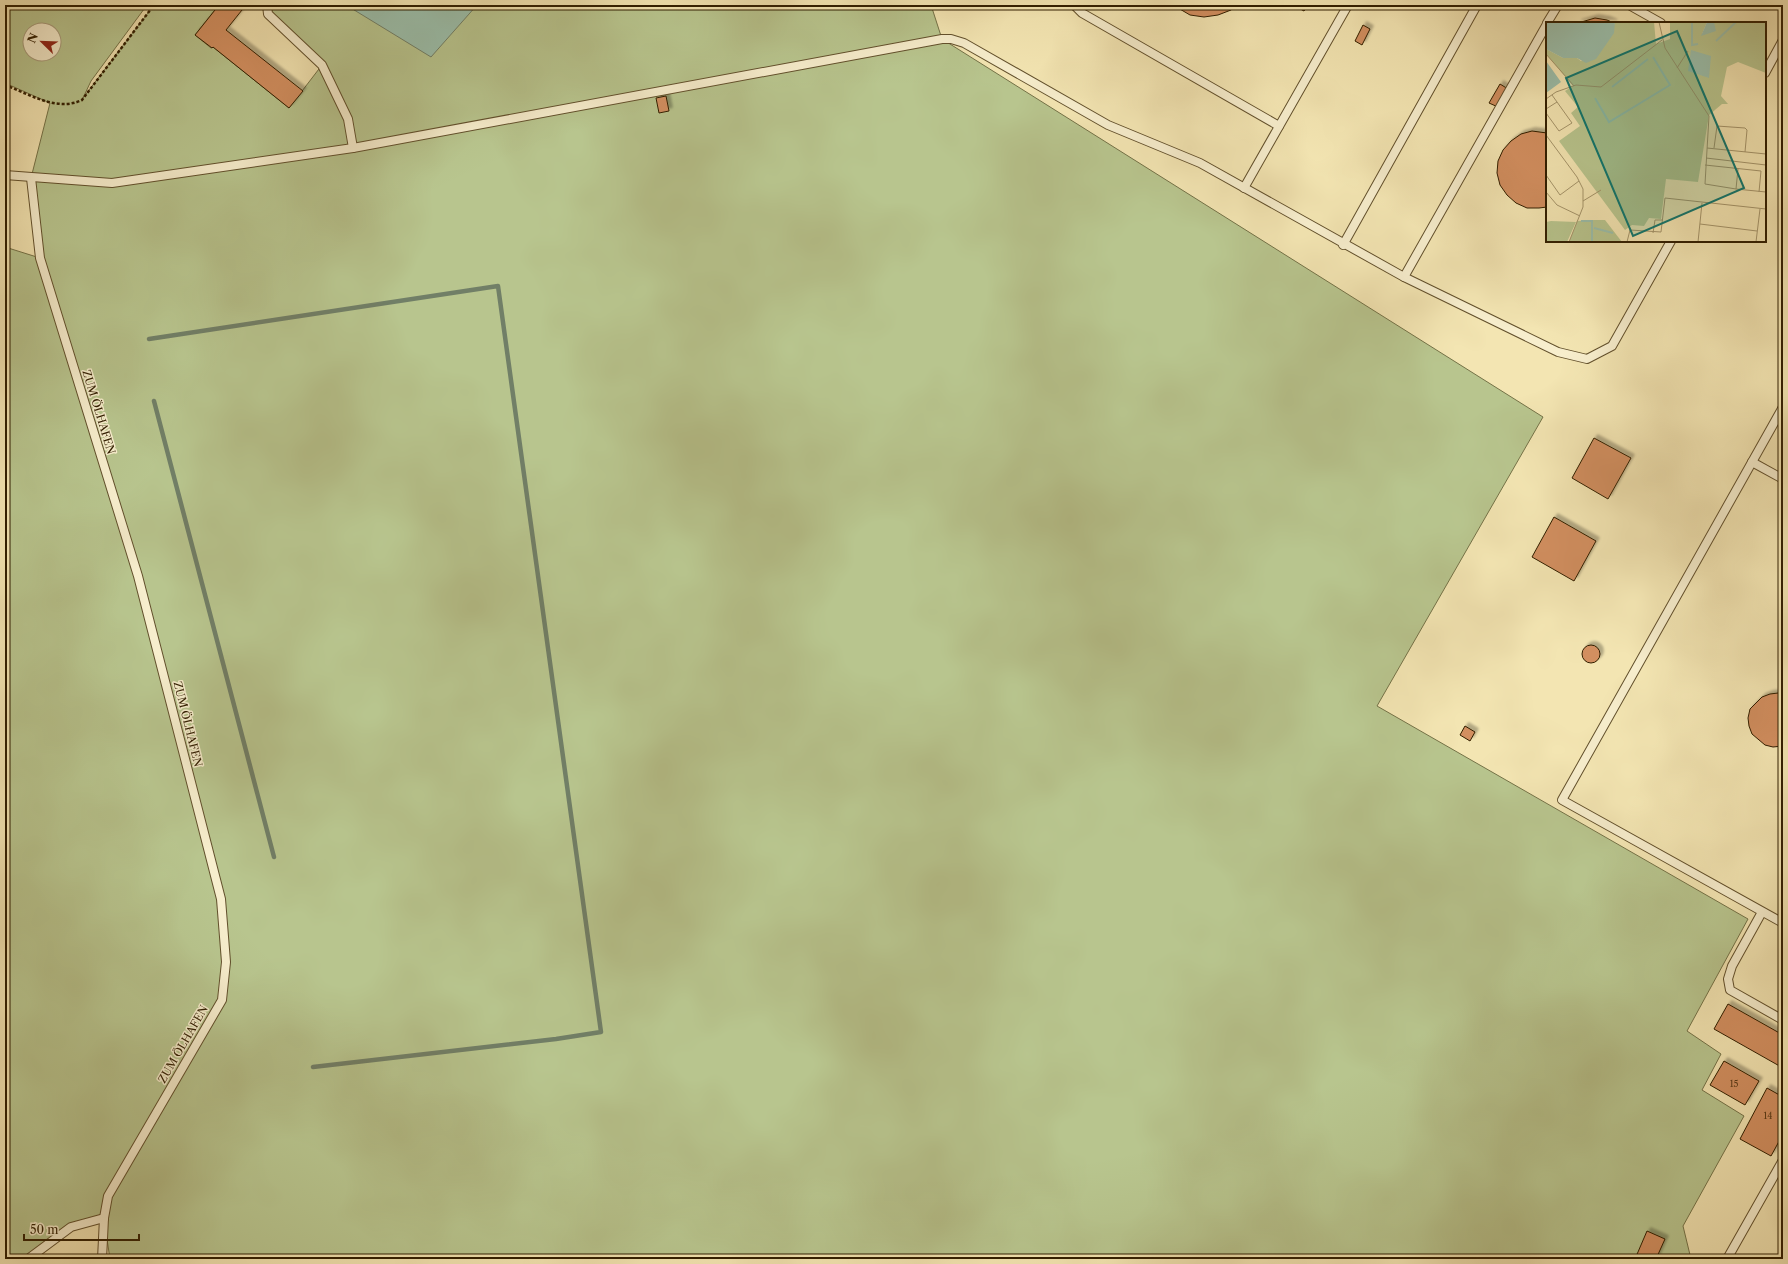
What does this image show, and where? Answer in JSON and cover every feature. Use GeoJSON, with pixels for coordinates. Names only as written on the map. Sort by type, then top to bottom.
{"type":"FeatureCollection","features":[{"type":"Feature","properties":{"kind":"lane"},"geometry":{"type":"LineString","coordinates":[[268,5],[268,14],[322,66],[348,119],[353,148]]}},
{"type":"Feature","properties":{"kind":"lane"},"geometry":{"type":"LineString","coordinates":[[1074,5],[1082,13],[1280,126]]}},
{"type":"Feature","properties":{"kind":"lane"},"geometry":{"type":"LineString","coordinates":[[1244,188],[1348,5]]}},
{"type":"Feature","properties":{"kind":"lane"},"geometry":{"type":"LineString","coordinates":[[1343,244],[1477,5]]}},
{"type":"Feature","properties":{"kind":"lane"},"geometry":{"type":"LineString","coordinates":[[1548,22],[1558,5]]}},
{"type":"Feature","properties":{"kind":"lane"},"geometry":{"type":"LineString","coordinates":[[1629,5],[1659,22]]}},
{"type":"Feature","properties":{"kind":"lane"},"geometry":{"type":"LineString","coordinates":[[1404,277],[1546,25]]}},
{"type":"Feature","properties":{"kind":"lane"},"geometry":{"type":"LineString","coordinates":[[5,176],[112,184],[353,148],[842,56],[942,39],[951,39],[964,44],[1108,125],[1200,163],[1404,277],[1558,352],[1587,359],[1612,346],[1670,242]]}},
{"type":"Feature","properties":{"kind":"lane"},"geometry":{"type":"LineString","coordinates":[[1766,71],[1783,40]]}},
{"type":"Feature","properties":{"kind":"lane","name":"ZUM ÖLHAFEN"},"geometry":{"type":"LineString","coordinates":[[31,178],[40,258],[138,576],[221,899],[226,962],[222,1000],[108,1196],[104,1218],[102,1259]]}},
{"type":"Feature","properties":{"kind":"lane"},"geometry":{"type":"LineString","coordinates":[[1783,407],[1562,800],[1783,923]]}},
{"type":"Feature","properties":{"kind":"lane"},"geometry":{"type":"LineString","coordinates":[[1752,462],[1783,479]]}},
{"type":"Feature","properties":{"kind":"lane"},"geometry":{"type":"LineString","coordinates":[[1762,912],[1732,966],[1728,979],[1730,990],[1783,1020]]}},
{"type":"Feature","properties":{"kind":"lane"},"geometry":{"type":"LineString","coordinates":[[1727,1259],[1783,1160]]}},
{"type":"Feature","properties":{"kind":"lane"},"geometry":{"type":"LineString","coordinates":[[28,1259],[71,1227],[104,1218]]}},
{"type":"Feature","properties":{"kind":"path"},"geometry":{"type":"LineString","coordinates":[[5,85],[50,102],[63,105],[73,104],[82,100],[154,5]]}},
{"type":"Feature","properties":{"kind":"green space"},"geometry":{"type":"Polygon","coordinates":[[[5,5],[147,5],[91,81],[83,98],[154,5],[219,5],[195,35],[211,48],[213,47],[289,108],[322,65],[268,14],[267,5],[931,5],[942,39],[1543,417],[1377,706],[1748,919],[1687,1031],[1721,1054],[1702,1090],[1744,1116],[1683,1226],[1691,1259],[110,1259],[104,1219],[71,1227],[28,1259],[5,1259],[5,247],[40,258],[31,178],[50,103],[5,83],[5,5]]]}},
{"type":"Feature","properties":{"kind":"shaded area"},"geometry":{"type":"Polygon","coordinates":[[[346,5],[477,5],[431,57],[346,5]]]}},
{"type":"Feature","properties":{"kind":"building"},"geometry":{"type":"Polygon","coordinates":[[[219,5],[246,5],[226,30],[303,91],[289,108],[213,47],[212,48],[195,35],[219,5]]]}},
{"type":"Feature","properties":{"kind":"building"},"geometry":{"type":"Polygon","coordinates":[[[1173,5],[1237,5],[1231,10],[1218,15],[1204,17],[1190,15],[1173,5]]]}},
{"type":"Feature","properties":{"kind":"building"},"geometry":{"type":"Polygon","coordinates":[[[1293,5],[1308,5],[1304,11],[1293,5]]]}},
{"type":"Feature","properties":{"kind":"building"},"geometry":{"type":"Polygon","coordinates":[[[1595,18],[1612,22],[1581,22],[1595,18]]]}},
{"type":"Feature","properties":{"kind":"building"},"geometry":{"type":"Polygon","coordinates":[[[1363,25],[1370,29],[1362,45],[1355,41],[1363,25]]]}},
{"type":"Feature","properties":{"kind":"building"},"geometry":{"type":"Polygon","coordinates":[[[1500,84],[1508,89],[1498,107],[1489,103],[1500,84]]]}},
{"type":"Feature","properties":{"kind":"building"},"geometry":{"type":"Polygon","coordinates":[[[666,96],[669,111],[659,113],[656,98],[666,96]]]}},
{"type":"Feature","properties":{"kind":"building"},"geometry":{"type":"Polygon","coordinates":[[[1532,131],[1546,133],[1546,207],[1527,208],[1516,203],[1507,195],[1500,185],[1497,173],[1498,161],[1503,150],[1511,141],[1521,134],[1532,131]]]}},
{"type":"Feature","properties":{"kind":"building"},"geometry":{"type":"Polygon","coordinates":[[[1594,438],[1631,458],[1608,499],[1572,478],[1594,438]]]}},
{"type":"Feature","properties":{"kind":"building"},"geometry":{"type":"Polygon","coordinates":[[[1554,517],[1596,541],[1574,581],[1532,557],[1554,517]]]}},
{"type":"Feature","properties":{"kind":"building"},"geometry":{"type":"Polygon","coordinates":[[[1587,645],[1595,645],[1600,650],[1598,661],[1595,663],[1587,663],[1582,658],[1582,650],[1587,645]]]}},
{"type":"Feature","properties":{"kind":"building"},"geometry":{"type":"Polygon","coordinates":[[[1778,693],[1783,694],[1783,746],[1773,747],[1765,745],[1752,734],[1748,718],[1750,709],[1762,697],[1778,693]]]}},
{"type":"Feature","properties":{"kind":"building"},"geometry":{"type":"Polygon","coordinates":[[[1465,726],[1475,732],[1470,741],[1460,735],[1465,726]]]}},
{"type":"Feature","properties":{"kind":"building"},"geometry":{"type":"Polygon","coordinates":[[[1728,1004],[1783,1035],[1783,1068],[1714,1029],[1728,1004]]]}},
{"type":"Feature","properties":{"kind":"building"},"geometry":{"type":"Polygon","coordinates":[[[1724,1061],[1759,1081],[1745,1105],[1710,1085],[1724,1061]]]}},
{"type":"Feature","properties":{"kind":"building"},"geometry":{"type":"Polygon","coordinates":[[[1767,1088],[1783,1097],[1783,1134],[1771,1156],[1740,1139],[1767,1088]]]}},
{"type":"Feature","properties":{"kind":"building"},"geometry":{"type":"Polygon","coordinates":[[[1647,1231],[1665,1239],[1656,1259],[1635,1259],[1647,1231]]]}},
{"type":"Feature","properties":{"kind":"waterway"},"geometry":{"type":"LineString","coordinates":[[149,339],[498,286],[601,1032],[556,1039],[313,1067]]}},
{"type":"Feature","properties":{"kind":"waterway"},"geometry":{"type":"LineString","coordinates":[[154,401],[274,857]]}}]}
